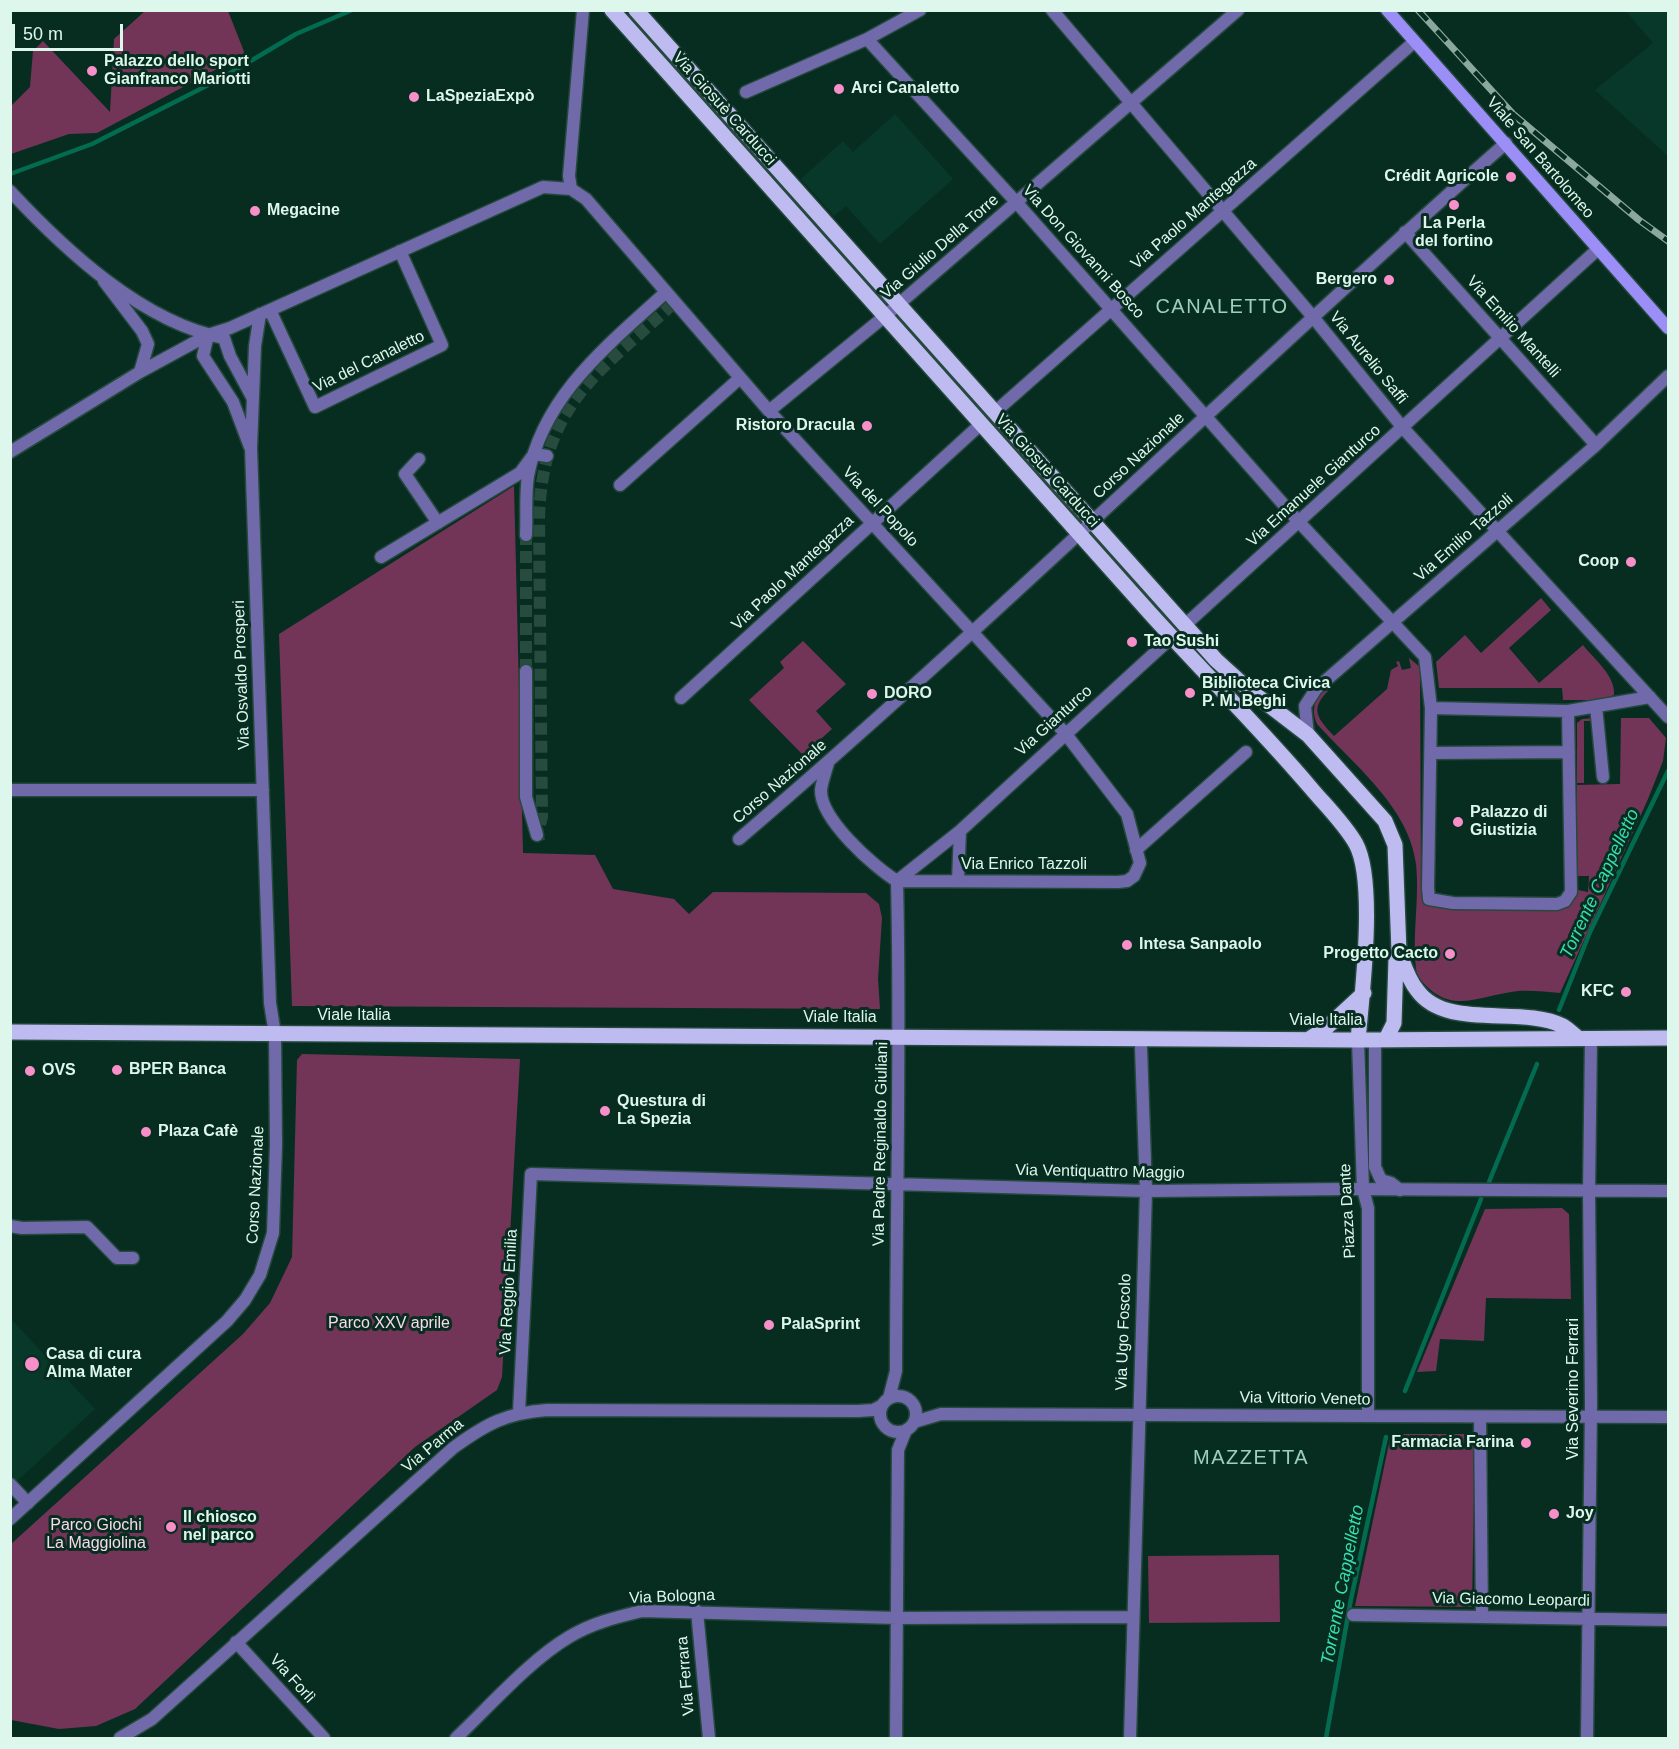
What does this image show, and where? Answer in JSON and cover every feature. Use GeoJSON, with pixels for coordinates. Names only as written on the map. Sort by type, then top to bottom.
{"type":"FeatureCollection","features":[{"type":"Feature","properties":{"kind":"main road","name":"Via Giosuè Carducci"},"geometry":{"type":"LineString","coordinates":[[612,10],[1171,638],[1293,768],[1357,845],[1364,866],[1365,886],[1364,993],[1358,1040]]}},
{"type":"Feature","properties":{"kind":"main road","name":"Via Giosuè Carducci"},"geometry":{"type":"LineString","coordinates":[[636,10],[1216,660],[1240,682],[1308,735],[1385,821],[1395,844],[1400,952],[1417,991],[1432,1005],[1472,1014],[1535,1019],[1563,1026],[1585,1038]]}},
{"type":"Feature","properties":{"kind":"main road","name":"Viale San Bartolomeo"},"geometry":{"type":"LineString","coordinates":[[1387,10],[1668,328]]}},
{"type":"Feature","properties":{"kind":"main road","name":"Via Giosuè Carducci"},"geometry":{"type":"LineString","coordinates":[[1380,1039],[1394,1023],[1396,959],[1400,952]]}},
{"type":"Feature","properties":{"kind":"main road"},"geometry":{"type":"LineString","coordinates":[[1309,1039],[1326,1028],[1364,993]]}},
{"type":"Feature","properties":{"kind":"main road","name":"Viale Italia"},"geometry":{"type":"LineString","coordinates":[[10,1032],[1358,1040],[1668,1038]]}},
{"type":"Feature","properties":{"kind":"street"},"geometry":{"type":"LineString","coordinates":[[10,452],[140,372],[208,335],[265,312],[543,187],[571,189],[569,176],[583,10]]}},
{"type":"Feature","properties":{"kind":"street"},"geometry":{"type":"LineString","coordinates":[[746,92],[867,39],[920,10]]}},
{"type":"Feature","properties":{"kind":"street","name":"Via Aurelio Saffi"},"geometry":{"type":"LineString","coordinates":[[1052,10],[1313,317],[1403,428],[1668,717]]}},
{"type":"Feature","properties":{"kind":"street","name":"Via Giulio Della Torre"},"geometry":{"type":"LineString","coordinates":[[769,411],[885,316],[1238,10]]}},
{"type":"Feature","properties":{"kind":"street","name":"Via Don Giovanni Bosco"},"geometry":{"type":"LineString","coordinates":[[867,39],[1017,203],[1299,522],[1425,657],[1431,708],[1430,899],[1453,903],[1557,904],[1565,901],[1571,892],[1569,752]]}},
{"type":"Feature","properties":{"kind":"street","name":"Via Paolo Mantegazza"},"geometry":{"type":"LineString","coordinates":[[996,411],[1414,42]]}},
{"type":"Feature","properties":{"kind":"street","name":"Corso Nazionale"},"geometry":{"type":"LineString","coordinates":[[739,839],[828,763],[972,633],[1405,232],[1506,143]]}},
{"type":"Feature","properties":{"kind":"street","name":"Via del Popolo"},"geometry":{"type":"LineString","coordinates":[[571,189],[585,199],[664,293],[769,411],[1065,733],[1127,814],[1140,863]]}},
{"type":"Feature","properties":{"kind":"street"},"geometry":{"type":"LineString","coordinates":[[14,195],[70,251],[96,271],[173,321],[208,335],[224,338],[230,356],[254,402]]}},
{"type":"Feature","properties":{"kind":"street","name":"Via Emilio Mantelli"},"geometry":{"type":"LineString","coordinates":[[1405,232],[1596,445]]}},
{"type":"Feature","properties":{"kind":"street","name":"Via Emanuele Gianturco"},"geometry":{"type":"LineString","coordinates":[[1185,625],[1598,249]]}},
{"type":"Feature","properties":{"kind":"street","name":"Via del Canaletto"},"geometry":{"type":"LineString","coordinates":[[265,312],[315,407],[442,345],[400,251]]}},
{"type":"Feature","properties":{"kind":"street"},"geometry":{"type":"LineString","coordinates":[[96,271],[142,331],[148,344],[140,372]]}},
{"type":"Feature","properties":{"kind":"street"},"geometry":{"type":"LineString","coordinates":[[526,535],[526,489],[534,454],[552,411],[586,367],[664,293]]}},
{"type":"Feature","properties":{"kind":"street","name":"Via Osvaldo Prosperi"},"geometry":{"type":"LineString","coordinates":[[265,312],[255,346],[251,448],[270,1003],[275,1034]]}},
{"type":"Feature","properties":{"kind":"street"},"geometry":{"type":"LineString","coordinates":[[208,335],[203,356],[232,402],[251,448]]}},
{"type":"Feature","properties":{"kind":"street","name":"Via Emilio Tazzoli"},"geometry":{"type":"LineString","coordinates":[[1308,735],[1305,706],[1308,697],[1596,445],[1668,376]]}},
{"type":"Feature","properties":{"kind":"street"},"geometry":{"type":"LineString","coordinates":[[620,485],[740,378]]}},
{"type":"Feature","properties":{"kind":"street","name":"Via Paolo Mantegazza"},"geometry":{"type":"LineString","coordinates":[[681,698],[981,424]]}},
{"type":"Feature","properties":{"kind":"street"},"geometry":{"type":"LineString","coordinates":[[534,454],[547,456]]}},
{"type":"Feature","properties":{"kind":"street"},"geometry":{"type":"LineString","coordinates":[[381,557],[520,472],[534,454]]}},
{"type":"Feature","properties":{"kind":"street"},"geometry":{"type":"LineString","coordinates":[[419,459],[405,474],[438,523]]}},
{"type":"Feature","properties":{"kind":"street","name":"Via Gianturco"},"geometry":{"type":"LineString","coordinates":[[897,881],[960,831],[1171,638]]}},
{"type":"Feature","properties":{"kind":"street"},"geometry":{"type":"LineString","coordinates":[[526,671],[526,797],[537,835]]}},
{"type":"Feature","properties":{"kind":"street"},"geometry":{"type":"LineString","coordinates":[[1431,708],[1568,711],[1650,697]]}},
{"type":"Feature","properties":{"kind":"street"},"geometry":{"type":"LineString","coordinates":[[1596,706],[1603,777]]}},
{"type":"Feature","properties":{"kind":"street"},"geometry":{"type":"LineString","coordinates":[[1431,753],[1569,752],[1568,711]]}},
{"type":"Feature","properties":{"kind":"street"},"geometry":{"type":"LineString","coordinates":[[1136,850],[1246,752]]}},
{"type":"Feature","properties":{"kind":"street"},"geometry":{"type":"LineString","coordinates":[[828,763],[821,791],[826,812],[872,862],[897,881]]}},
{"type":"Feature","properties":{"kind":"street"},"geometry":{"type":"LineString","coordinates":[[10,790],[263,790]]}},
{"type":"Feature","properties":{"kind":"street"},"geometry":{"type":"LineString","coordinates":[[958,881],[960,831]]}},
{"type":"Feature","properties":{"kind":"street","name":"Via Enrico Tazzoli"},"geometry":{"type":"LineString","coordinates":[[897,881],[1118,882],[1127,881],[1134,876],[1140,863]]}},
{"type":"Feature","properties":{"kind":"street","name":"Via Padre Reginaldo Giuliani"},"geometry":{"type":"LineString","coordinates":[[885,1425],[885,1402],[896,1371],[899,1037],[897,881]]}},
{"type":"Feature","properties":{"kind":"street","name":"Corso Nazionale"},"geometry":{"type":"LineString","coordinates":[[10,1519],[227,1321],[245,1300],[260,1275],[273,1233],[275,1034]]}},
{"type":"Feature","properties":{"kind":"street","name":"Via Severino Ferrari"},"geometry":{"type":"LineString","coordinates":[[1585,1038],[1591,1417],[1587,1738]]}},
{"type":"Feature","properties":{"kind":"street","name":"Piazza Dante"},"geometry":{"type":"LineString","coordinates":[[1380,1039],[1375,1167],[1382,1180],[1400,1190]]}},
{"type":"Feature","properties":{"kind":"street","name":"Piazza Dante"},"geometry":{"type":"LineString","coordinates":[[1358,1040],[1362,1189],[1368,1208],[1368,1416]]}},
{"type":"Feature","properties":{"kind":"street","name":"Via Ugo Foscolo"},"geometry":{"type":"LineString","coordinates":[[1130,1738],[1146,1191],[1141,1047]]}},
{"type":"Feature","properties":{"kind":"street","name":"Via Ventiquattro Maggio"},"geometry":{"type":"LineString","coordinates":[[531,1174],[1146,1191],[1362,1189],[1668,1191]]}},
{"type":"Feature","properties":{"kind":"street","name":"Via Reggio Emilia"},"geometry":{"type":"LineString","coordinates":[[519,1412],[531,1174]]}},
{"type":"Feature","properties":{"kind":"street"},"geometry":{"type":"LineString","coordinates":[[10,1226],[22,1228],[87,1227],[117,1258],[133,1258]]}},
{"type":"Feature","properties":{"kind":"street","name":"Via Padre Reginaldo Giuliani"},"geometry":{"type":"LineString","coordinates":[[896,1371],[911,1402]]}},
{"type":"Feature","properties":{"kind":"street","name":"Via Parma"},"geometry":{"type":"LineString","coordinates":[[120,1738],[152,1719],[453,1448],[478,1430],[519,1412],[635,1409],[858,1411],[873,1410],[885,1402]]}},
{"type":"Feature","properties":{"kind":"street","name":"Via Vittorio Veneto"},"geometry":{"type":"LineString","coordinates":[[885,1402],[911,1402],[941,1414]]}},
{"type":"Feature","properties":{"kind":"street"},"geometry":{"type":"LineString","coordinates":[[896,1738],[898,1450],[910,1426],[911,1402]]}},
{"type":"Feature","properties":{"kind":"street","name":"Via Parma"},"geometry":{"type":"LineString","coordinates":[[858,1411],[885,1425]]}},
{"type":"Feature","properties":{"kind":"street","name":"Via Vittorio Veneto"},"geometry":{"type":"LineString","coordinates":[[885,1425],[897,1432],[941,1414],[1138,1413],[1668,1417]]}},
{"type":"Feature","properties":{"kind":"street"},"geometry":{"type":"LineString","coordinates":[[1480,1417],[1482,1616]]}},
{"type":"Feature","properties":{"kind":"street"},"geometry":{"type":"LineString","coordinates":[[885,1425],[898,1450]]}},
{"type":"Feature","properties":{"kind":"street"},"geometry":{"type":"LineString","coordinates":[[10,1484],[28,1503]]}},
{"type":"Feature","properties":{"kind":"street","name":"Via Bologna"},"geometry":{"type":"LineString","coordinates":[[456,1738],[546,1653],[568,1637],[614,1617],[642,1611],[697,1611],[897,1618]]}},
{"type":"Feature","properties":{"kind":"street","name":"Via Ferrara"},"geometry":{"type":"LineString","coordinates":[[697,1611],[709,1738]]}},
{"type":"Feature","properties":{"kind":"street","name":"Via Giacomo Leopardi"},"geometry":{"type":"LineString","coordinates":[[1353,1615],[1668,1620]]}},
{"type":"Feature","properties":{"kind":"street"},"geometry":{"type":"LineString","coordinates":[[897,1618],[1133,1617]]}},
{"type":"Feature","properties":{"kind":"street","name":"Via Forlì"},"geometry":{"type":"LineString","coordinates":[[237,1642],[324,1738]]}},
{"type":"Feature","properties":{"kind":"shaded area"},"geometry":{"type":"Polygon","coordinates":[[[1626,11],[1668,11],[1668,156],[1595,90],[1653,43],[1626,11]]]}},
{"type":"Feature","properties":{"kind":"shaded area"},"geometry":{"type":"Polygon","coordinates":[[[895,114],[953,179],[880,244],[846,206],[834,216],[801,179],[843,141],[853,152],[895,114]]]}},
{"type":"Feature","properties":{"kind":"shaded area","name":"Casa di cura Alma Mater"},"geometry":{"type":"Polygon","coordinates":[[[11,1319],[95,1409],[17,1481],[10,1474],[11,1319]]]}},
{"type":"Feature","properties":{"kind":"green space"},"geometry":{"type":"Polygon","coordinates":[[[145,11],[228,11],[245,54],[97,133],[69,134],[11,154],[11,106],[30,87],[33,51],[43,41],[110,112],[114,39],[145,11]]]}},
{"type":"Feature","properties":{"kind":"green space"},"geometry":{"type":"Polygon","coordinates":[[[514,486],[523,853],[595,855],[613,889],[674,899],[689,914],[713,892],[866,893],[879,904],[882,918],[878,979],[880,1009],[292,1006],[279,634],[514,486]]]}},
{"type":"Feature","properties":{"kind":"green space"},"geometry":{"type":"Polygon","coordinates":[[[1541,598],[1551,610],[1509,648],[1539,683],[1583,645],[1612,681],[1614,695],[1601,700],[1563,700],[1562,688],[1439,688],[1436,662],[1465,635],[1481,653],[1541,598]]]}},
{"type":"Feature","properties":{"kind":"green space"},"geometry":{"type":"Polygon","coordinates":[[[803,641],[846,684],[816,711],[832,729],[803,755],[749,700],[784,668],[780,662],[803,641]]]}},
{"type":"Feature","properties":{"kind":"green space"},"geometry":{"type":"Polygon","coordinates":[[[1409,658],[1420,667],[1421,890],[1426,903],[1439,908],[1568,907],[1578,890],[1588,892],[1589,876],[1577,876],[1577,785],[1620,784],[1621,718],[1649,718],[1666,738],[1663,761],[1648,799],[1560,993],[1518,991],[1463,1001],[1452,1000],[1440,996],[1417,975],[1415,947],[1417,878],[1411,843],[1391,805],[1317,724],[1314,711],[1316,701],[1331,683],[1333,686],[1321,700],[1317,711],[1322,722],[1334,736],[1387,689],[1391,670],[1398,666],[1396,662],[1399,661],[1402,670],[1411,668],[1409,658]]]}},
{"type":"Feature","properties":{"kind":"green space"},"geometry":{"type":"Polygon","coordinates":[[[1596,718],[1596,721],[1584,721],[1584,783],[1577,783],[1577,723],[1582,719],[1596,718]]]}},
{"type":"Feature","properties":{"kind":"green space","name":"Parco XXV aprile"},"geometry":{"type":"Polygon","coordinates":[[[302,1054],[520,1059],[502,1377],[497,1390],[415,1447],[135,1709],[96,1726],[59,1729],[11,1720],[11,1544],[243,1334],[270,1303],[292,1257],[297,1060],[302,1054]]]}},
{"type":"Feature","properties":{"kind":"green space"},"geometry":{"type":"Polygon","coordinates":[[[1562,1208],[1569,1214],[1571,1299],[1486,1298],[1484,1341],[1440,1339],[1436,1371],[1417,1372],[1485,1209],[1562,1208]]]}},
{"type":"Feature","properties":{"kind":"green space"},"geometry":{"type":"Polygon","coordinates":[[[1391,1434],[1475,1434],[1472,1607],[1355,1606],[1391,1434]]]}},
{"type":"Feature","properties":{"kind":"green space"},"geometry":{"type":"Polygon","coordinates":[[[1279,1555],[1280,1622],[1149,1623],[1148,1556],[1279,1555]]]}},
{"type":"Feature","properties":{"kind":"waterway"},"geometry":{"type":"LineString","coordinates":[[10,174],[92,144],[222,78],[296,34],[352,10]]}},
{"type":"Feature","properties":{"kind":"waterway","name":"Torrente Cappelletto"},"geometry":{"type":"LineString","coordinates":[[1559,1010],[1590,932],[1668,771]]}},
{"type":"Feature","properties":{"kind":"waterway","name":"Torrente Cappelletto"},"geometry":{"type":"LineString","coordinates":[[1489,1182],[1537,1064]]}},
{"type":"Feature","properties":{"kind":"waterway","name":"Torrente Cappelletto"},"geometry":{"type":"LineString","coordinates":[[1405,1391],[1481,1199]]}},
{"type":"Feature","properties":{"kind":"waterway","name":"Torrente Cappelletto"},"geometry":{"type":"LineString","coordinates":[[1326,1738],[1351,1599],[1386,1437]]}},
{"type":"Feature","properties":{"kind":"tunnel"},"geometry":{"type":"LineString","coordinates":[[544,834],[537,835],[542,817],[539,521],[542,482],[550,448],[562,420],[578,395],[598,373],[674,303]]}},
{"type":"Feature","properties":{"kind":"tunnel"},"geometry":{"type":"LineString","coordinates":[[526,535],[526,671]]}},
{"type":"Feature","properties":{"kind":"railway"},"geometry":{"type":"LineString","coordinates":[[1418,10],[1514,115],[1639,220],[1668,241]]}},
{"type":"Feature","properties":{"kind":"place","name":"Palazzo dello sport Gianfranco Mariotti"},"geometry":{"type":"Point","coordinates":[92,71]}},
{"type":"Feature","properties":{"kind":"place","name":"Arci Canaletto"},"geometry":{"type":"Point","coordinates":[839,89]}},
{"type":"Feature","properties":{"kind":"place","name":"LaSpeziaExpò"},"geometry":{"type":"Point","coordinates":[414,97]}},
{"type":"Feature","properties":{"kind":"place","name":"Crédit Agricole"},"geometry":{"type":"Point","coordinates":[1511,177]}},
{"type":"Feature","properties":{"kind":"place","name":"La Perla del fortino"},"geometry":{"type":"Point","coordinates":[1454,205]}},
{"type":"Feature","properties":{"kind":"place","name":"Megacine"},"geometry":{"type":"Point","coordinates":[255,211]}},
{"type":"Feature","properties":{"kind":"place","name":"Bergero"},"geometry":{"type":"Point","coordinates":[1389,280]}},
{"type":"Feature","properties":{"kind":"place","name":"Ristoro Dracula"},"geometry":{"type":"Point","coordinates":[867,426]}},
{"type":"Feature","properties":{"kind":"place","name":"Coop"},"geometry":{"type":"Point","coordinates":[1631,562]}},
{"type":"Feature","properties":{"kind":"place","name":"Tao Sushi"},"geometry":{"type":"Point","coordinates":[1132,642]}},
{"type":"Feature","properties":{"kind":"place","name":"Biblioteca Civica P. M. Beghi"},"geometry":{"type":"Point","coordinates":[1190,693]}},
{"type":"Feature","properties":{"kind":"place","name":"DORO"},"geometry":{"type":"Point","coordinates":[872,694]}},
{"type":"Feature","properties":{"kind":"place","name":"Palazzo di Giustizia"},"geometry":{"type":"Point","coordinates":[1458,822]}},
{"type":"Feature","properties":{"kind":"place","name":"Intesa Sanpaolo"},"geometry":{"type":"Point","coordinates":[1127,945]}},
{"type":"Feature","properties":{"kind":"place","name":"Progetto Cacto"},"geometry":{"type":"Point","coordinates":[1450,954]}},
{"type":"Feature","properties":{"kind":"place","name":"KFC"},"geometry":{"type":"Point","coordinates":[1626,992]}},
{"type":"Feature","properties":{"kind":"place","name":"BPER Banca"},"geometry":{"type":"Point","coordinates":[117,1070]}},
{"type":"Feature","properties":{"kind":"place","name":"OVS"},"geometry":{"type":"Point","coordinates":[30,1071]}},
{"type":"Feature","properties":{"kind":"place","name":"Questura di La Spezia"},"geometry":{"type":"Point","coordinates":[605,1111]}},
{"type":"Feature","properties":{"kind":"place","name":"Plaza Cafè"},"geometry":{"type":"Point","coordinates":[146,1132]}},
{"type":"Feature","properties":{"kind":"place","name":"PalaSprint"},"geometry":{"type":"Point","coordinates":[769,1325]}},
{"type":"Feature","properties":{"kind":"place","name":"Casa di cura Alma Mater"},"geometry":{"type":"Point","coordinates":[32,1364]}},
{"type":"Feature","properties":{"kind":"place","name":"Farmacia Farina"},"geometry":{"type":"Point","coordinates":[1526,1443]}},
{"type":"Feature","properties":{"kind":"place","name":"Joy"},"geometry":{"type":"Point","coordinates":[1554,1514]}},
{"type":"Feature","properties":{"kind":"place","name":"Il chiosco nel parco"},"geometry":{"type":"Point","coordinates":[171,1527]}},
{"type":"Feature","properties":{"kind":"district","name":"CANALETTO"},"geometry":{"type":"Point","coordinates":[1222,307]}},
{"type":"Feature","properties":{"kind":"district","name":"MAZZETTA"},"geometry":{"type":"Point","coordinates":[1251,1458]}},
{"type":"Feature","properties":{"kind":"park label","name":"Parco Giochi La Maggiolina"},"geometry":{"type":"Point","coordinates":[96,1535]}}]}
